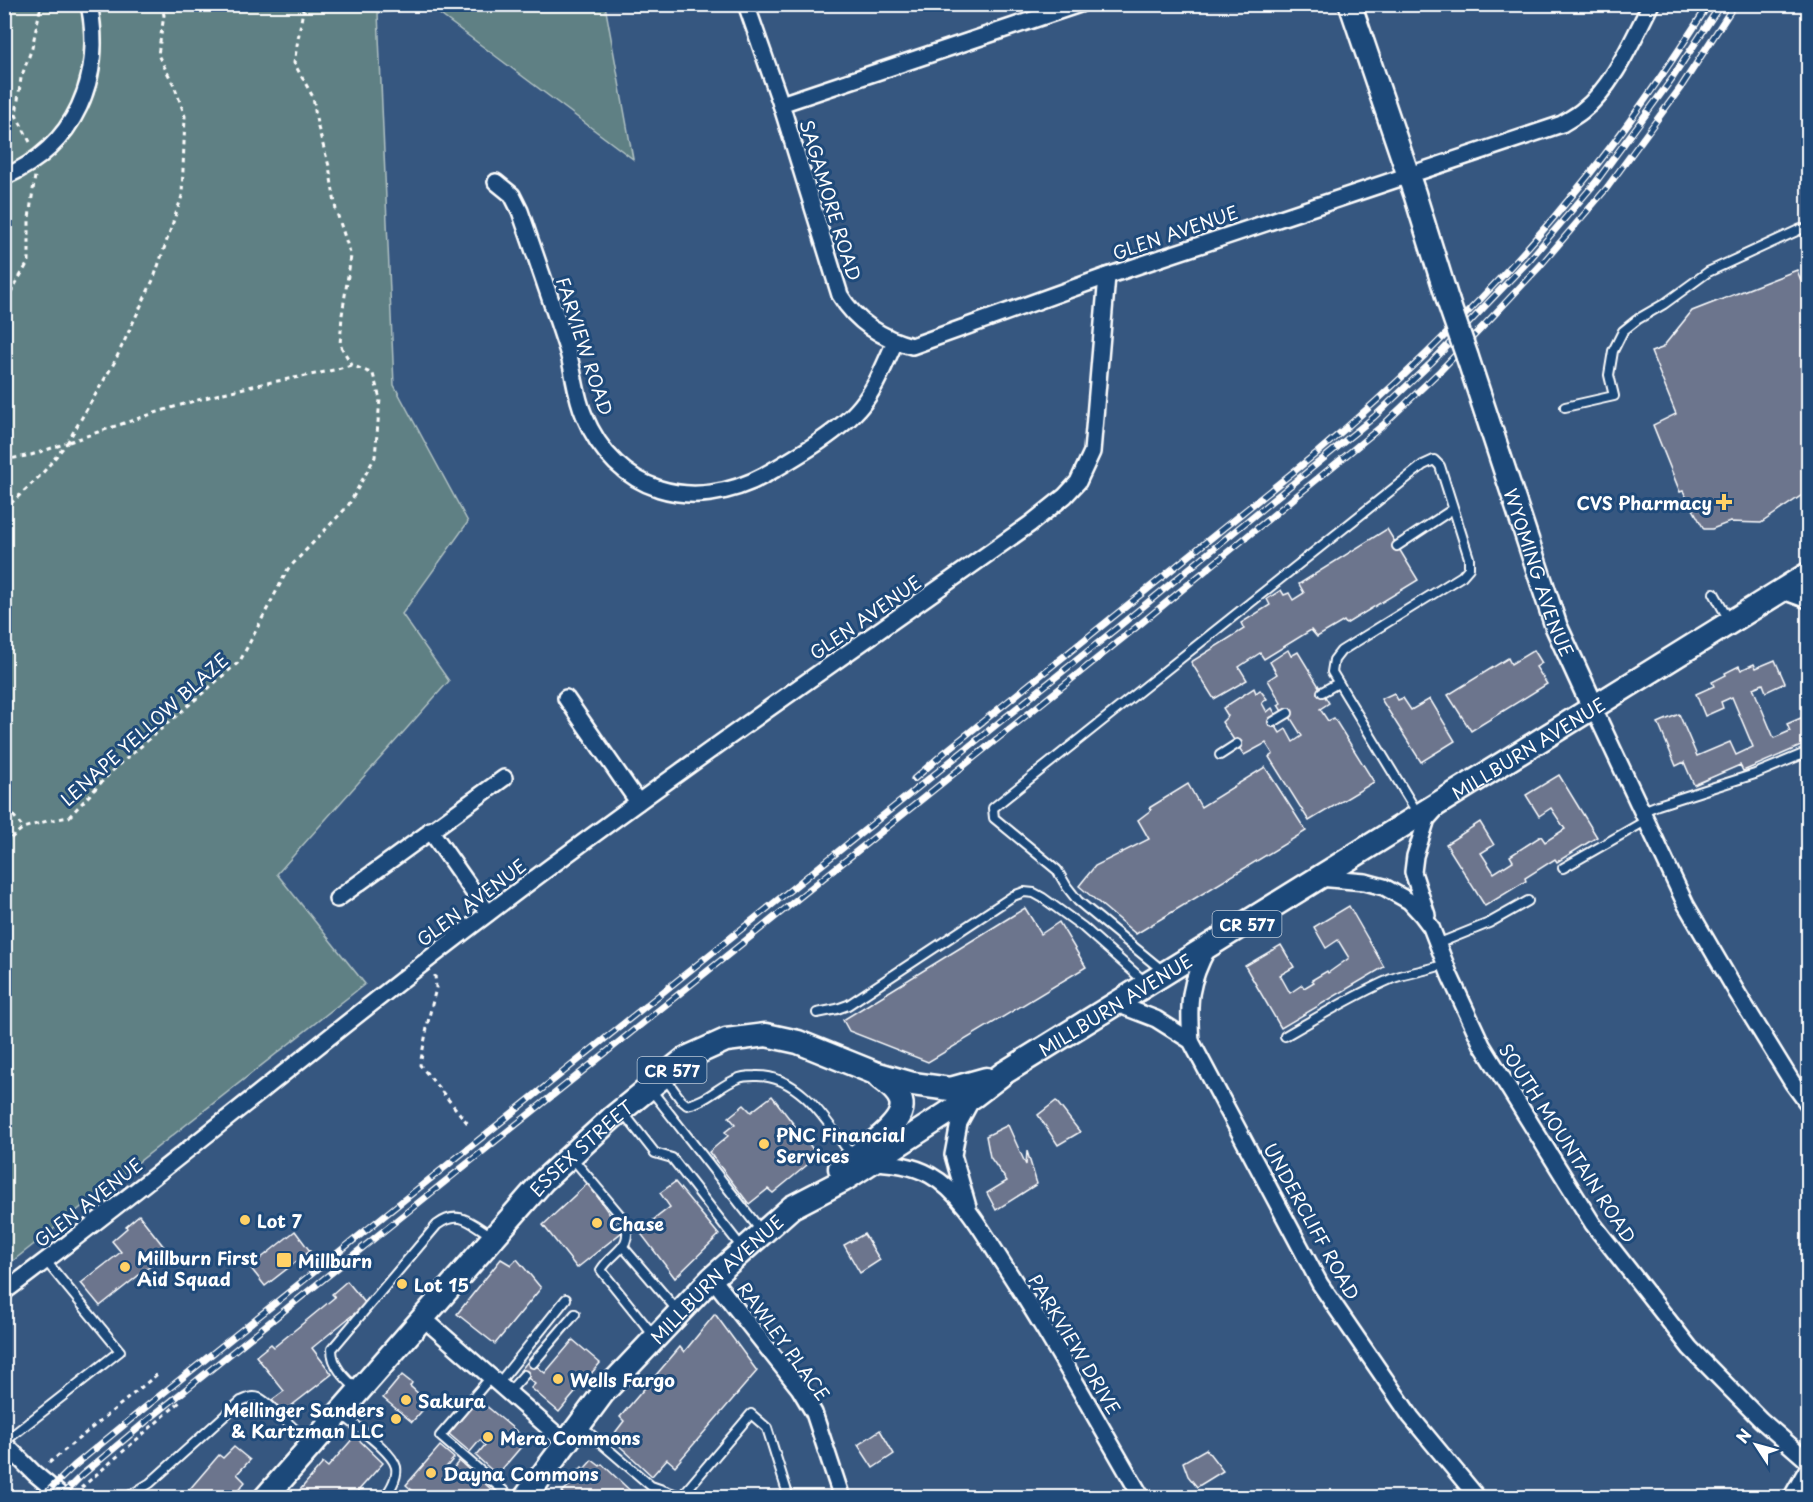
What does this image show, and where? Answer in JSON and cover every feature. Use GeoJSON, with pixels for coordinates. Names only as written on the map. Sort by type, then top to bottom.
{"type":"FeatureCollection","features":[{"type":"Feature","properties":{"kind":"main road","name":"WYOMING AVENUE"},"geometry":{"type":"LineString","coordinates":[[1350,4],[1556,626],[1593,707]]}},
{"type":"Feature","properties":{"kind":"main road","name":"MILLBURN AVENUE"},"geometry":{"type":"LineString","coordinates":[[525,1497],[603,1392],[712,1278],[792,1207],[863,1160],[974,1096],[1004,1073],[1809,574]]}},
{"type":"Feature","properties":{"kind":"main road","name":"ESSEX STREET"},"geometry":{"type":"LineString","coordinates":[[265,1497],[543,1181],[621,1111],[686,1058],[714,1044],[736,1037],[766,1035],[798,1042],[874,1073],[913,1084],[950,1089],[1004,1073]]}},
{"type":"Feature","properties":{"kind":"main road"},"geometry":{"type":"LineString","coordinates":[[863,1160],[892,1127],[902,1109],[896,1090],[874,1073]]}},
{"type":"Feature","properties":{"kind":"street"},"geometry":{"type":"LineString","coordinates":[[4,177],[39,157],[65,130],[84,97],[94,53],[94,27],[89,4]]}},
{"type":"Feature","properties":{"kind":"street","name":"SAGAMORE ROAD"},"geometry":{"type":"LineString","coordinates":[[746,4],[840,295],[847,307],[858,317],[895,342]]}},
{"type":"Feature","properties":{"kind":"street"},"geometry":{"type":"LineString","coordinates":[[780,104],[1080,4]]}},
{"type":"Feature","properties":{"kind":"street","name":"GLEN AVENUE"},"geometry":{"type":"LineString","coordinates":[[4,1292],[366,1006],[488,913],[638,802],[1043,514],[1065,496],[1078,482],[1092,452],[1107,276],[1562,124],[1582,111],[1599,94],[1617,68],[1651,4]]}},
{"type":"Feature","properties":{"kind":"street","name":"FARVIEW ROAD"},"geometry":{"type":"LineString","coordinates":[[496,182],[512,195],[520,211],[568,352],[583,413],[588,424],[614,461],[657,489],[695,495],[729,490],[754,481],[802,453],[861,406],[895,342]]}},
{"type":"Feature","properties":{"kind":"street"},"geometry":{"type":"LineString","coordinates":[[895,342],[912,346],[1107,276]]}},
{"type":"Feature","properties":{"kind":"street"},"geometry":{"type":"LineString","coordinates":[[1783,591],[1809,600]]}},
{"type":"Feature","properties":{"kind":"street"},"geometry":{"type":"LineString","coordinates":[[566,698],[638,802]]}},
{"type":"Feature","properties":{"kind":"street","name":"WYOMING AVENUE"},"geometry":{"type":"LineString","coordinates":[[1593,707],[1686,905],[1792,1082],[1809,1104]]}},
{"type":"Feature","properties":{"kind":"street"},"geometry":{"type":"LineString","coordinates":[[337,899],[504,778]]}},
{"type":"Feature","properties":{"kind":"street","name":"SOUTH MOUNTAIN ROAD"},"geometry":{"type":"LineString","coordinates":[[1444,801],[1427,819],[1415,856],[1413,872],[1416,888],[1437,944],[1482,1045],[1593,1224],[1690,1348],[1761,1420],[1809,1461]]}},
{"type":"Feature","properties":{"kind":"street"},"geometry":{"type":"LineString","coordinates":[[430,830],[488,913]]}},
{"type":"Feature","properties":{"kind":"street","name":"SOUTH MOUNTAIN ROAD"},"geometry":{"type":"LineString","coordinates":[[1319,878],[1365,882],[1392,891],[1409,901],[1431,927]]}},
{"type":"Feature","properties":{"kind":"street","name":"UNDERCLIFF ROAD"},"geometry":{"type":"LineString","coordinates":[[1208,948],[1192,981],[1189,1011],[1191,1041],[1320,1284],[1412,1417],[1478,1497]]}},
{"type":"Feature","properties":{"kind":"street","name":"UNDERCLIFF ROAD"},"geometry":{"type":"LineString","coordinates":[[1117,1004],[1156,1019],[1191,1041]]}},
{"type":"Feature","properties":{"kind":"street","name":"PARKVIEW DRIVE"},"geometry":{"type":"LineString","coordinates":[[970,1213],[953,1155],[959,1123],[974,1096]]}},
{"type":"Feature","properties":{"kind":"street","name":"PARKVIEW DRIVE"},"geometry":{"type":"LineString","coordinates":[[863,1160],[913,1167],[930,1175],[945,1186],[970,1213],[1028,1302],[1142,1497]]}},
{"type":"Feature","properties":{"kind":"street","name":"RAWLEY PLACE"},"geometry":{"type":"LineString","coordinates":[[712,1278],[799,1388],[814,1413],[842,1497]]}},
{"type":"Feature","properties":{"kind":"street"},"geometry":{"type":"LineString","coordinates":[[422,1317],[566,1442]]}},
{"type":"Feature","properties":{"kind":"street"},"geometry":{"type":"LineString","coordinates":[[4,1442],[34,1473],[64,1497]]}},
{"type":"Feature","properties":{"kind":"street"},"geometry":{"type":"LineString","coordinates":[[1791,1497],[1809,1468]]}},
{"type":"Feature","properties":{"kind":"lane"},"geometry":{"type":"LineString","coordinates":[[1565,407],[1614,396],[1610,375],[1612,351],[1623,331],[1638,318],[1664,304],[1708,272],[1801,229]]}},
{"type":"Feature","properties":{"kind":"lane"},"geometry":{"type":"LineString","coordinates":[[1157,979],[1071,894],[1057,870],[994,818],[993,808],[1428,462],[1434,460],[1440,466],[1454,509],[1469,558],[1469,568],[1462,576],[1341,651],[1334,660],[1332,672],[1419,816]]}},
{"type":"Feature","properties":{"kind":"lane"},"geometry":{"type":"LineString","coordinates":[[1397,546],[1454,509]]}},
{"type":"Feature","properties":{"kind":"lane"},"geometry":{"type":"LineString","coordinates":[[1714,593],[1731,623]]}},
{"type":"Feature","properties":{"kind":"lane"},"geometry":{"type":"LineString","coordinates":[[1322,692],[1338,682]]}},
{"type":"Feature","properties":{"kind":"lane"},"geometry":{"type":"LineString","coordinates":[[1273,722],[1288,713]]}},
{"type":"Feature","properties":{"kind":"lane"},"geometry":{"type":"LineString","coordinates":[[1220,755],[1237,744]]}},
{"type":"Feature","properties":{"kind":"lane"},"geometry":{"type":"LineString","coordinates":[[1563,868],[1645,816],[1658,804],[1755,774],[1809,752]]}},
{"type":"Feature","properties":{"kind":"lane"},"geometry":{"type":"LineString","coordinates":[[817,1012],[848,1005],[1013,896],[1024,892],[1034,893],[1043,898],[1157,979]]}},
{"type":"Feature","properties":{"kind":"lane"},"geometry":{"type":"LineString","coordinates":[[1437,944],[1489,923],[1528,901]]}},
{"type":"Feature","properties":{"kind":"lane"},"geometry":{"type":"LineString","coordinates":[[1285,1036],[1359,993],[1395,978],[1445,964]]}},
{"type":"Feature","properties":{"kind":"lane"},"geometry":{"type":"LineString","coordinates":[[657,1082],[687,1105],[696,1104],[737,1078],[759,1076],[774,1078],[796,1088],[863,1160]]}},
{"type":"Feature","properties":{"kind":"lane"},"geometry":{"type":"LineString","coordinates":[[657,1082],[763,1233]]}},
{"type":"Feature","properties":{"kind":"lane"},"geometry":{"type":"LineString","coordinates":[[621,1111],[655,1153],[672,1158],[744,1250]]}},
{"type":"Feature","properties":{"kind":"lane"},"geometry":{"type":"LineString","coordinates":[[570,1156],[625,1221],[628,1231],[624,1248],[601,1270],[655,1337]]}},
{"type":"Feature","properties":{"kind":"lane"},"geometry":{"type":"LineString","coordinates":[[358,1390],[338,1368],[332,1357],[332,1349],[437,1225],[447,1217],[457,1216],[493,1237]]}},
{"type":"Feature","properties":{"kind":"lane"},"geometry":{"type":"LineString","coordinates":[[624,1248],[678,1312]]}},
{"type":"Feature","properties":{"kind":"lane"},"geometry":{"type":"LineString","coordinates":[[4,1442],[120,1351],[46,1261]]}},
{"type":"Feature","properties":{"kind":"lane"},"geometry":{"type":"LineString","coordinates":[[512,1497],[440,1436],[499,1384],[566,1299]]}},
{"type":"Feature","properties":{"kind":"lane"},"geometry":{"type":"LineString","coordinates":[[533,1363],[575,1314]]}},
{"type":"Feature","properties":{"kind":"lane"},"geometry":{"type":"LineString","coordinates":[[499,1384],[524,1375]]}},
{"type":"Feature","properties":{"kind":"lane"},"geometry":{"type":"LineString","coordinates":[[126,1497],[150,1483],[241,1401],[251,1396],[261,1398],[311,1444]]}},
{"type":"Feature","properties":{"kind":"lane"},"geometry":{"type":"LineString","coordinates":[[340,1412],[388,1454],[396,1468],[394,1479],[384,1497]]}},
{"type":"Feature","properties":{"kind":"lane"},"geometry":{"type":"LineString","coordinates":[[579,1424],[651,1486],[682,1497],[751,1414],[767,1428],[789,1497]]}},
{"type":"Feature","properties":{"kind":"path"},"geometry":{"type":"LineString","coordinates":[[4,299],[28,261],[29,218],[39,157],[16,115],[21,78],[32,48],[40,10],[35,4]]}},
{"type":"Feature","properties":{"kind":"path"},"geometry":{"type":"LineString","coordinates":[[4,510],[41,475],[67,443],[114,363],[154,278],[182,196],[185,116],[174,85],[158,54],[164,15],[161,4]]}},
{"type":"Feature","properties":{"kind":"path"},"geometry":{"type":"LineString","coordinates":[[4,460],[32,455],[170,407],[245,387],[352,365],[340,345],[351,256],[336,210],[329,166],[316,124],[313,97],[294,63],[304,4]]}},
{"type":"Feature","properties":{"kind":"path","name":"LENAPE YELLOW BLAZE"},"geometry":{"type":"LineString","coordinates":[[23,828],[47,820],[69,817],[111,772],[240,661],[288,569],[348,506],[375,457],[380,399],[373,374],[352,365]]}},
{"type":"Feature","properties":{"kind":"path"},"geometry":{"type":"LineString","coordinates":[[4,800],[23,828],[4,844]]}},
{"type":"Feature","properties":{"kind":"path"},"geometry":{"type":"LineString","coordinates":[[435,975],[437,983],[420,1065],[469,1125]]}},
{"type":"Feature","properties":{"kind":"path"},"geometry":{"type":"LineString","coordinates":[[49,1463],[160,1372]]}},
{"type":"Feature","properties":{"kind":"path"},"geometry":{"type":"LineString","coordinates":[[81,1488],[181,1401]]}},
{"type":"Feature","properties":{"kind":"path"},"geometry":{"type":"LineString","coordinates":[[4,1490],[15,1477]]}},
{"type":"Feature","properties":{"kind":"path"},"geometry":{"type":"LineString","coordinates":[[4,1483],[10,1483]]}},
{"type":"Feature","properties":{"kind":"green space"},"geometry":{"type":"Polygon","coordinates":[[[5,5],[605,5],[633,159],[430,7],[378,13],[394,385],[468,522],[402,614],[449,681],[277,874],[365,984],[5,1267],[5,5]]]}},
{"type":"Feature","properties":{"kind":"building"},"geometry":{"type":"Polygon","coordinates":[[[1797,270],[1808,299],[1808,491],[1761,523],[1730,522],[1712,529],[1704,529],[1683,491],[1680,492],[1653,425],[1676,414],[1651,352],[1662,348],[1692,311],[1797,270]]]}},
{"type":"Feature","properties":{"kind":"building"},"geometry":{"type":"Polygon","coordinates":[[[1387,529],[1418,580],[1346,624],[1344,621],[1317,637],[1311,630],[1264,659],[1260,653],[1239,667],[1247,680],[1214,699],[1191,662],[1244,629],[1241,623],[1270,605],[1267,599],[1281,590],[1284,595],[1289,593],[1293,600],[1304,593],[1299,584],[1387,529]]]}},
{"type":"Feature","properties":{"kind":"building"},"geometry":{"type":"Polygon","coordinates":[[[1288,650],[1291,656],[1298,652],[1329,703],[1320,709],[1328,721],[1334,718],[1374,782],[1309,821],[1269,757],[1273,754],[1266,743],[1244,755],[1222,722],[1228,716],[1223,708],[1254,688],[1256,693],[1260,690],[1267,699],[1262,703],[1267,712],[1272,708],[1278,718],[1273,722],[1280,733],[1286,729],[1293,742],[1302,736],[1287,712],[1283,713],[1278,705],[1281,703],[1268,680],[1277,674],[1270,662],[1288,650]]]}},
{"type":"Feature","properties":{"kind":"building"},"geometry":{"type":"Polygon","coordinates":[[[1534,650],[1542,663],[1536,667],[1547,684],[1471,731],[1448,695],[1508,658],[1511,664],[1534,650]]]}},
{"type":"Feature","properties":{"kind":"building"},"geometry":{"type":"Polygon","coordinates":[[[1775,660],[1785,683],[1766,692],[1763,684],[1753,688],[1774,738],[1790,731],[1787,724],[1808,715],[1808,743],[1743,771],[1740,765],[1694,785],[1684,762],[1676,766],[1658,723],[1679,714],[1697,756],[1730,742],[1736,755],[1753,747],[1732,697],[1721,702],[1723,708],[1705,716],[1696,694],[1714,686],[1712,682],[1739,666],[1741,670],[1754,664],[1756,668],[1775,660]]]}},
{"type":"Feature","properties":{"kind":"building"},"geometry":{"type":"Polygon","coordinates":[[[1394,693],[1398,700],[1403,698],[1411,710],[1430,699],[1455,741],[1421,762],[1381,699],[1394,693]]]}},
{"type":"Feature","properties":{"kind":"building"},"geometry":{"type":"Polygon","coordinates":[[[1265,767],[1306,831],[1136,934],[1079,886],[1095,866],[1149,839],[1138,820],[1151,810],[1149,808],[1188,784],[1201,807],[1265,767]]]}},
{"type":"Feature","properties":{"kind":"building"},"geometry":{"type":"Polygon","coordinates":[[[1559,775],[1597,837],[1557,862],[1555,859],[1525,878],[1526,881],[1485,906],[1446,844],[1480,822],[1494,845],[1481,853],[1494,873],[1513,861],[1510,856],[1541,836],[1545,842],[1565,829],[1551,808],[1539,816],[1526,795],[1559,775]]]}},
{"type":"Feature","properties":{"kind":"building"},"geometry":{"type":"Polygon","coordinates":[[[1349,906],[1384,967],[1281,1028],[1245,966],[1281,945],[1294,967],[1280,975],[1290,993],[1302,985],[1304,988],[1314,982],[1312,980],[1327,971],[1328,973],[1349,958],[1338,940],[1326,948],[1314,927],[1349,906]]]}},
{"type":"Feature","properties":{"kind":"building"},"geometry":{"type":"Polygon","coordinates":[[[1025,908],[1041,934],[1059,922],[1086,967],[928,1062],[849,1031],[843,1020],[1025,908]]]}},
{"type":"Feature","properties":{"kind":"building","name":"PNC Financial Services"},"geometry":{"type":"Polygon","coordinates":[[[772,1096],[818,1156],[773,1193],[768,1189],[749,1204],[709,1152],[728,1136],[725,1132],[735,1124],[729,1117],[744,1105],[751,1112],[772,1096]]]}},
{"type":"Feature","properties":{"kind":"building"},"geometry":{"type":"Polygon","coordinates":[[[1056,1101],[1080,1132],[1058,1145],[1038,1115],[1056,1101]]]}},
{"type":"Feature","properties":{"kind":"building"},"geometry":{"type":"Polygon","coordinates":[[[1008,1125],[1026,1165],[1027,1151],[1037,1184],[996,1210],[987,1193],[1007,1181],[990,1157],[986,1136],[1008,1125]]]}},
{"type":"Feature","properties":{"kind":"building"},"geometry":{"type":"Polygon","coordinates":[[[675,1182],[719,1235],[675,1278],[639,1231],[670,1207],[660,1193],[675,1182]]]}},
{"type":"Feature","properties":{"kind":"building"},"geometry":{"type":"Polygon","coordinates":[[[588,1183],[622,1232],[577,1268],[543,1225],[588,1183]]]}},
{"type":"Feature","properties":{"kind":"building","name":"Millburn First Aid Squad"},"geometry":{"type":"Polygon","coordinates":[[[139,1215],[168,1252],[100,1306],[81,1283],[121,1252],[112,1241],[139,1215]]]}},
{"type":"Feature","properties":{"kind":"building"},"geometry":{"type":"Polygon","coordinates":[[[295,1231],[310,1251],[265,1286],[250,1267],[295,1231]]]}},
{"type":"Feature","properties":{"kind":"building"},"geometry":{"type":"Polygon","coordinates":[[[864,1234],[880,1260],[860,1273],[844,1245],[864,1234]]]}},
{"type":"Feature","properties":{"kind":"building"},"geometry":{"type":"Polygon","coordinates":[[[501,1259],[511,1265],[517,1259],[541,1288],[495,1344],[457,1314],[501,1259]]]}},
{"type":"Feature","properties":{"kind":"building"},"geometry":{"type":"Polygon","coordinates":[[[347,1281],[366,1304],[312,1348],[332,1374],[282,1413],[272,1400],[284,1391],[256,1356],[271,1344],[274,1347],[335,1297],[332,1294],[347,1281]]]}},
{"type":"Feature","properties":{"kind":"building"},"geometry":{"type":"Polygon","coordinates":[[[715,1314],[757,1371],[675,1466],[667,1459],[652,1476],[611,1438],[624,1421],[620,1417],[680,1347],[684,1352],[715,1314]]]}},
{"type":"Feature","properties":{"kind":"building","name":"Wells Fargo"},"geometry":{"type":"Polygon","coordinates":[[[573,1340],[600,1363],[559,1412],[531,1388],[535,1384],[520,1371],[529,1360],[545,1373],[573,1340]]]}},
{"type":"Feature","properties":{"kind":"building","name":"Sakura"},"geometry":{"type":"Polygon","coordinates":[[[402,1375],[412,1383],[410,1386],[429,1403],[412,1422],[383,1398],[402,1375]]]}},
{"type":"Feature","properties":{"kind":"building","name":"Mera Commons"},"geometry":{"type":"Polygon","coordinates":[[[478,1399],[527,1440],[497,1475],[476,1456],[485,1445],[480,1440],[470,1452],[449,1434],[478,1399]]]}},
{"type":"Feature","properties":{"kind":"building"},"geometry":{"type":"Polygon","coordinates":[[[880,1430],[894,1454],[873,1468],[858,1445],[880,1430]]]}},
{"type":"Feature","properties":{"kind":"building"},"geometry":{"type":"Polygon","coordinates":[[[355,1436],[383,1463],[357,1492],[362,1498],[293,1498],[323,1463],[328,1467],[355,1436]]]}},
{"type":"Feature","properties":{"kind":"building","name":"Dayna Commons"},"geometry":{"type":"Polygon","coordinates":[[[440,1446],[454,1458],[443,1471],[448,1475],[459,1461],[491,1489],[484,1498],[429,1498],[424,1493],[420,1497],[406,1485],[440,1446]]]}},
{"type":"Feature","properties":{"kind":"building"},"geometry":{"type":"Polygon","coordinates":[[[234,1447],[250,1460],[237,1474],[245,1482],[232,1498],[182,1498],[219,1455],[223,1458],[234,1447]]]}},
{"type":"Feature","properties":{"kind":"building"},"geometry":{"type":"Polygon","coordinates":[[[1206,1449],[1223,1471],[1197,1487],[1188,1476],[1183,1462],[1206,1449]]]}},
{"type":"Feature","properties":{"kind":"building"},"geometry":{"type":"Polygon","coordinates":[[[592,1460],[600,1466],[602,1464],[638,1498],[561,1498],[564,1495],[562,1492],[571,1484],[568,1481],[592,1460]]]}},
{"type":"Feature","properties":{"kind":"railway"},"geometry":{"type":"LineString","coordinates":[[914,779],[1318,452],[1425,355],[1526,250],[1588,176],[1651,92],[1709,4]]}},
{"type":"Feature","properties":{"kind":"railway"},"geometry":{"type":"LineString","coordinates":[[41,1498],[74,1466],[142,1410],[1118,627],[1374,417],[1432,362],[1531,258],[1596,182],[1671,80],[1721,4]]}},
{"type":"Feature","properties":{"kind":"railway"},"geometry":{"type":"LineString","coordinates":[[59,1498],[82,1475],[149,1419],[1139,625],[1382,426],[1494,315],[1540,266],[1606,189],[1681,87],[1735,4]]}},
{"type":"Feature","properties":{"kind":"place","name":"CVS Pharmacy"},"geometry":{"type":"Point","coordinates":[1724,502]}},
{"type":"Feature","properties":{"kind":"place","name":"PNC Financial Services"},"geometry":{"type":"Point","coordinates":[764,1144]}},
{"type":"Feature","properties":{"kind":"place","name":"Lot 7"},"geometry":{"type":"Point","coordinates":[245,1220]}},
{"type":"Feature","properties":{"kind":"place","name":"Chase"},"geometry":{"type":"Point","coordinates":[597,1223]}},
{"type":"Feature","properties":{"kind":"place","name":"Millburn"},"geometry":{"type":"Point","coordinates":[284,1260]}},
{"type":"Feature","properties":{"kind":"place","name":"Millburn First Aid Squad"},"geometry":{"type":"Point","coordinates":[125,1267]}},
{"type":"Feature","properties":{"kind":"place","name":"Lot 15"},"geometry":{"type":"Point","coordinates":[402,1284]}},
{"type":"Feature","properties":{"kind":"place","name":"Wells Fargo"},"geometry":{"type":"Point","coordinates":[558,1379]}},
{"type":"Feature","properties":{"kind":"place","name":"Sakura"},"geometry":{"type":"Point","coordinates":[406,1400]}},
{"type":"Feature","properties":{"kind":"place","name":"Mellinger Sanders & Kartzman LLC"},"geometry":{"type":"Point","coordinates":[396,1419]}},
{"type":"Feature","properties":{"kind":"place","name":"Mera Commons"},"geometry":{"type":"Point","coordinates":[488,1437]}},
{"type":"Feature","properties":{"kind":"place","name":"Dayna Commons"},"geometry":{"type":"Point","coordinates":[431,1473]}}]}
